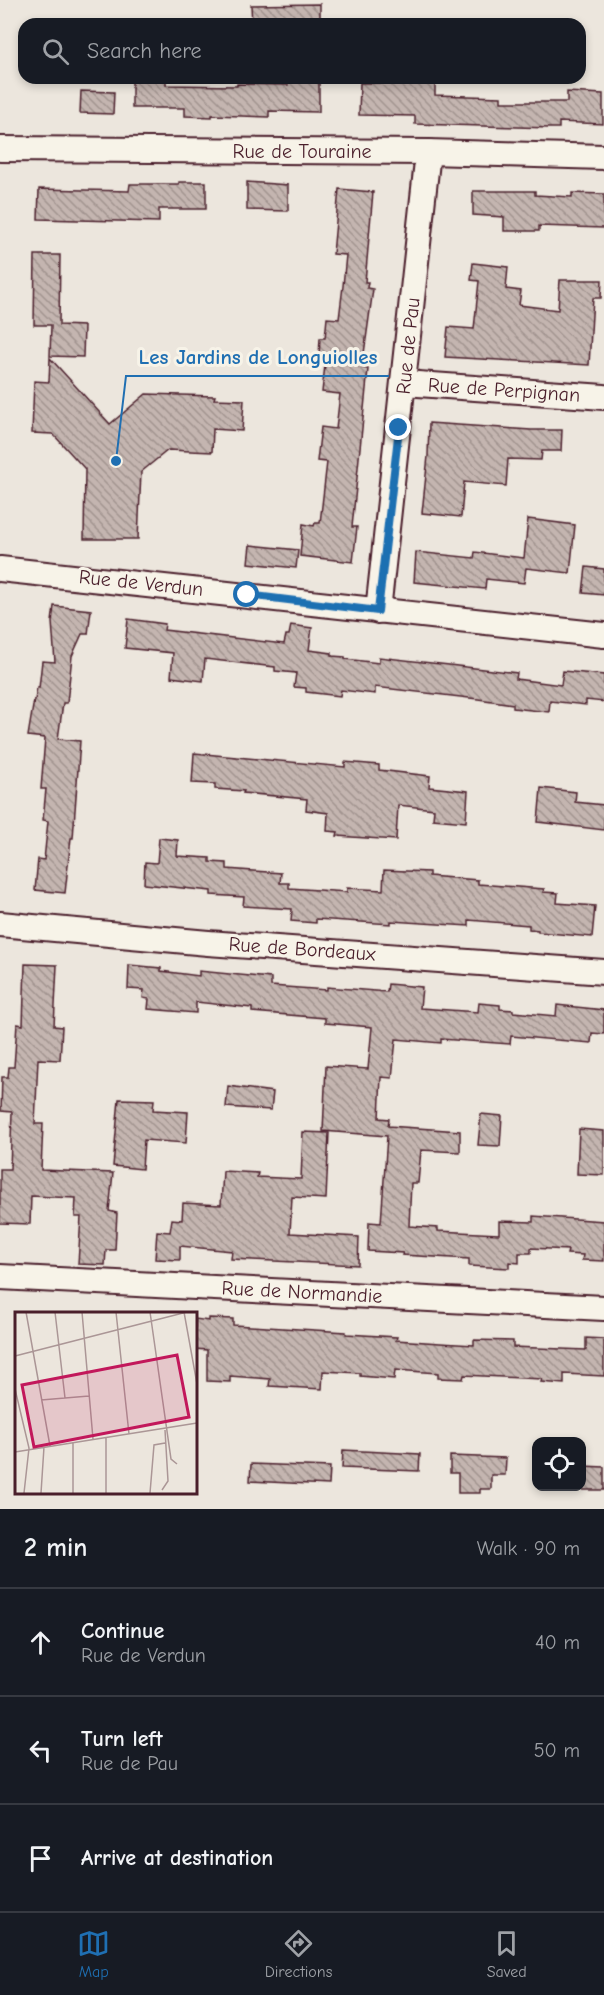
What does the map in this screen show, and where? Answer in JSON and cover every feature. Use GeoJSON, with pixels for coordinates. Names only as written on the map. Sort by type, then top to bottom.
{"type":"FeatureCollection","features":[{"type":"Feature","properties":{"kind":"street","name":"Rue de Touraine"},"geometry":{"type":"LineString","coordinates":[[0,149],[428,152],[604,158]]}},
{"type":"Feature","properties":{"kind":"street","name":"Rue de Pau"},"geometry":{"type":"LineString","coordinates":[[378,611],[428,152]]}},
{"type":"Feature","properties":{"kind":"street","name":"Rue de Perpignan"},"geometry":{"type":"LineString","coordinates":[[404,382],[604,397]]}},
{"type":"Feature","properties":{"kind":"street","name":"Rue de Verdun"},"geometry":{"type":"LineString","coordinates":[[0,569],[604,635]]}},
{"type":"Feature","properties":{"kind":"street","name":"Rue de Bordeaux"},"geometry":{"type":"LineString","coordinates":[[0,924],[207,943],[604,972]]}},
{"type":"Feature","properties":{"kind":"street","name":"Rue de Normandie"},"geometry":{"type":"LineString","coordinates":[[0,1277],[604,1308]]}},
{"type":"Feature","properties":{"kind":"building"},"geometry":{"type":"Polygon","coordinates":[[[320,4],[320,18],[252,18],[251,5],[320,4]]]}},
{"type":"Feature","properties":{"kind":"building"},"geometry":{"type":"Polygon","coordinates":[[[132,84],[237,86],[237,84],[319,84],[319,112],[269,111],[269,117],[212,115],[212,117],[185,116],[185,108],[132,108],[132,84]]]}},
{"type":"Feature","properties":{"kind":"building"},"geometry":{"type":"Polygon","coordinates":[[[360,84],[435,84],[435,95],[501,97],[501,102],[567,102],[567,92],[603,94],[603,124],[559,122],[559,128],[415,124],[415,116],[359,115],[360,84]]]}},
{"type":"Feature","properties":{"kind":"building"},"geometry":{"type":"Polygon","coordinates":[[[81,91],[114,92],[113,114],[80,113],[81,91]]]}},
{"type":"Feature","properties":{"kind":"building"},"geometry":{"type":"Polygon","coordinates":[[[179,182],[206,182],[206,209],[159,209],[159,222],[38,219],[39,189],[129,191],[130,184],[179,184],[179,182]]]}},
{"type":"Feature","properties":{"kind":"building"},"geometry":{"type":"Polygon","coordinates":[[[247,182],[288,185],[288,211],[247,210],[247,182]]]}},
{"type":"Feature","properties":{"kind":"building"},"geometry":{"type":"Polygon","coordinates":[[[339,189],[373,192],[365,282],[368,282],[367,288],[373,289],[362,368],[368,369],[352,527],[357,527],[353,562],[300,556],[303,524],[314,526],[315,523],[320,523],[327,462],[317,461],[321,427],[336,429],[340,394],[322,392],[326,356],[319,356],[320,338],[325,338],[327,318],[339,319],[343,286],[346,255],[333,254],[339,189]]]}},
{"type":"Feature","properties":{"kind":"building"},"geometry":{"type":"Polygon","coordinates":[[[473,191],[535,191],[535,195],[572,197],[572,193],[604,194],[604,228],[539,226],[539,231],[504,231],[504,217],[473,215],[473,191]]]}},
{"type":"Feature","properties":{"kind":"building"},"geometry":{"type":"Polygon","coordinates":[[[35,255],[60,255],[59,325],[84,326],[83,357],[50,356],[51,325],[34,325],[35,255]]]}},
{"type":"Feature","properties":{"kind":"building"},"geometry":{"type":"Polygon","coordinates":[[[473,263],[508,267],[506,289],[521,291],[519,305],[558,310],[560,280],[602,280],[601,298],[593,298],[589,365],[445,357],[448,327],[474,329],[479,281],[471,280],[473,263]]]}},
{"type":"Feature","properties":{"kind":"building"},"geometry":{"type":"Polygon","coordinates":[[[50,358],[110,424],[146,394],[215,396],[214,399],[244,400],[242,431],[213,429],[212,452],[168,450],[141,472],[138,539],[84,539],[85,469],[53,434],[32,433],[34,381],[49,382],[50,358]]]}},
{"type":"Feature","properties":{"kind":"building"},"geometry":{"type":"Polygon","coordinates":[[[429,423],[562,430],[561,451],[542,451],[541,460],[508,459],[506,486],[464,482],[461,517],[422,513],[429,423]]]}},
{"type":"Feature","properties":{"kind":"building"},"geometry":{"type":"Polygon","coordinates":[[[528,519],[575,525],[570,573],[526,568],[524,583],[486,579],[485,589],[414,582],[416,552],[474,558],[475,552],[524,558],[528,519]]]}},
{"type":"Feature","properties":{"kind":"building"},"geometry":{"type":"Polygon","coordinates":[[[250,545],[298,550],[296,568],[248,563],[250,545]]]}},
{"type":"Feature","properties":{"kind":"building"},"geometry":{"type":"Polygon","coordinates":[[[586,567],[604,569],[604,595],[583,593],[586,567]]]}},
{"type":"Feature","properties":{"kind":"building"},"geometry":{"type":"Polygon","coordinates":[[[54,606],[91,610],[88,634],[82,634],[72,656],[67,703],[63,703],[58,739],[80,741],[73,838],[71,838],[65,893],[35,890],[38,859],[44,860],[48,821],[43,820],[46,789],[41,789],[45,738],[28,736],[37,687],[39,688],[42,661],[55,662],[52,622],[54,606]]]}},
{"type":"Feature","properties":{"kind":"building"},"geometry":{"type":"Polygon","coordinates":[[[128,619],[165,624],[164,630],[284,644],[291,625],[312,628],[309,650],[332,653],[332,656],[345,657],[345,659],[379,663],[379,657],[517,673],[516,679],[561,685],[563,671],[604,675],[604,702],[586,700],[586,705],[550,701],[549,712],[513,708],[513,704],[375,687],[375,694],[341,690],[340,696],[306,692],[306,688],[294,687],[296,673],[275,671],[275,667],[205,659],[203,681],[171,677],[173,653],[125,648],[128,619]]]}},
{"type":"Feature","properties":{"kind":"building"},"geometry":{"type":"Polygon","coordinates":[[[194,753],[345,767],[345,762],[379,765],[379,770],[430,776],[429,787],[468,791],[466,822],[433,819],[434,809],[398,805],[396,840],[337,836],[338,832],[327,831],[328,813],[306,810],[307,799],[243,793],[244,791],[215,789],[215,784],[192,783],[194,753]]]}},
{"type":"Feature","properties":{"kind":"building"},"geometry":{"type":"Polygon","coordinates":[[[541,788],[576,792],[575,802],[604,805],[604,830],[538,822],[541,788]]]}},
{"type":"Feature","properties":{"kind":"building"},"geometry":{"type":"Polygon","coordinates":[[[159,838],[178,840],[177,856],[210,858],[210,862],[227,863],[227,869],[281,873],[280,883],[289,883],[289,888],[347,892],[347,888],[383,890],[384,870],[429,872],[429,876],[478,880],[478,884],[544,889],[543,892],[558,893],[557,903],[595,906],[592,937],[538,932],[538,930],[529,929],[529,925],[469,920],[469,926],[391,921],[391,924],[316,919],[316,923],[291,921],[292,909],[243,906],[244,897],[211,895],[211,891],[144,884],[145,862],[157,863],[159,838]]]}},
{"type":"Feature","properties":{"kind":"building"},"geometry":{"type":"Polygon","coordinates":[[[25,964],[57,965],[54,1026],[62,1027],[60,1060],[38,1059],[35,1124],[43,1124],[41,1170],[113,1173],[109,1211],[117,1213],[115,1250],[106,1250],[105,1265],[78,1264],[81,1217],[75,1217],[76,1198],[31,1196],[30,1224],[0,1223],[0,1169],[10,1169],[12,1112],[1,1111],[2,1077],[8,1077],[9,1067],[14,1067],[17,1024],[23,1025],[25,964]]]}},
{"type":"Feature","properties":{"kind":"building"},"geometry":{"type":"Polygon","coordinates":[[[129,965],[161,968],[161,971],[199,976],[199,971],[271,978],[271,986],[327,990],[327,987],[387,992],[388,984],[422,987],[420,1008],[478,1012],[479,1003],[500,1005],[500,1009],[513,1010],[513,1012],[556,1016],[557,1005],[604,1010],[604,1034],[592,1033],[591,1043],[511,1036],[510,1044],[441,1039],[441,1043],[396,1039],[392,1078],[381,1077],[379,1118],[389,1119],[388,1126],[460,1131],[460,1152],[421,1150],[418,1183],[411,1183],[409,1226],[438,1228],[438,1231],[499,1234],[499,1221],[533,1222],[533,1216],[604,1221],[604,1261],[582,1260],[583,1255],[567,1254],[568,1250],[531,1248],[531,1253],[519,1253],[519,1263],[509,1262],[509,1268],[469,1266],[469,1259],[368,1251],[369,1222],[381,1223],[387,1136],[323,1131],[326,1066],[368,1069],[372,1027],[325,1023],[325,1018],[252,1012],[252,1008],[196,1002],[196,1013],[148,1009],[149,999],[143,998],[144,990],[128,989],[129,965]]]}},
{"type":"Feature","properties":{"kind":"building"},"geometry":{"type":"Polygon","coordinates":[[[228,1086],[273,1092],[271,1110],[226,1107],[228,1086]]]}},
{"type":"Feature","properties":{"kind":"building"},"geometry":{"type":"Polygon","coordinates":[[[119,1099],[154,1100],[153,1110],[188,1112],[186,1143],[144,1140],[142,1169],[113,1166],[119,1099]]]}},
{"type":"Feature","properties":{"kind":"building"},"geometry":{"type":"Polygon","coordinates":[[[481,1114],[502,1116],[500,1146],[478,1145],[481,1114]]]}},
{"type":"Feature","properties":{"kind":"building"},"geometry":{"type":"Polygon","coordinates":[[[579,1129],[604,1131],[604,1175],[577,1174],[579,1129]]]}},
{"type":"Feature","properties":{"kind":"building"},"geometry":{"type":"Polygon","coordinates":[[[303,1132],[329,1133],[326,1199],[292,1197],[290,1233],[359,1237],[358,1265],[231,1259],[232,1251],[180,1246],[180,1260],[155,1259],[157,1231],[170,1232],[172,1219],[182,1220],[183,1203],[221,1205],[223,1171],[258,1173],[257,1177],[301,1179],[303,1132]]]}},
{"type":"Feature","properties":{"kind":"building"},"geometry":{"type":"Polygon","coordinates":[[[209,1318],[233,1319],[233,1325],[346,1332],[346,1334],[397,1337],[396,1340],[474,1345],[474,1340],[513,1341],[513,1347],[586,1350],[586,1338],[604,1339],[604,1376],[564,1374],[564,1384],[541,1382],[542,1379],[464,1375],[463,1379],[438,1378],[438,1373],[395,1370],[394,1379],[360,1376],[360,1373],[323,1371],[322,1389],[269,1386],[270,1379],[230,1376],[230,1382],[207,1381],[207,1350],[196,1349],[196,1319],[209,1321],[209,1318]]]}},
{"type":"Feature","properties":{"kind":"building"},"geometry":{"type":"Polygon","coordinates":[[[343,1450],[420,1454],[419,1471],[342,1468],[343,1450]]]}},
{"type":"Feature","properties":{"kind":"building"},"geometry":{"type":"Polygon","coordinates":[[[450,1456],[506,1458],[505,1475],[491,1475],[491,1489],[480,1489],[480,1493],[458,1493],[458,1473],[450,1473],[450,1456]]]}},
{"type":"Feature","properties":{"kind":"building"},"geometry":{"type":"Polygon","coordinates":[[[251,1464],[330,1467],[329,1485],[250,1481],[251,1464]]]}},
{"type":"Feature","properties":{"kind":"building"},"geometry":{"type":"Polygon","coordinates":[[[586,1466],[604,1467],[604,1490],[586,1490],[586,1466]]]}},
{"type":"Feature","properties":{"kind":"place","name":"Les Jardins de Longuiolles"},"geometry":{"type":"Point","coordinates":[116,461]}},
{"type":"Feature","properties":{"kind":"route"},"geometry":{"type":"LineString","coordinates":[[247,595],[378,611],[399,428]]}}]}
